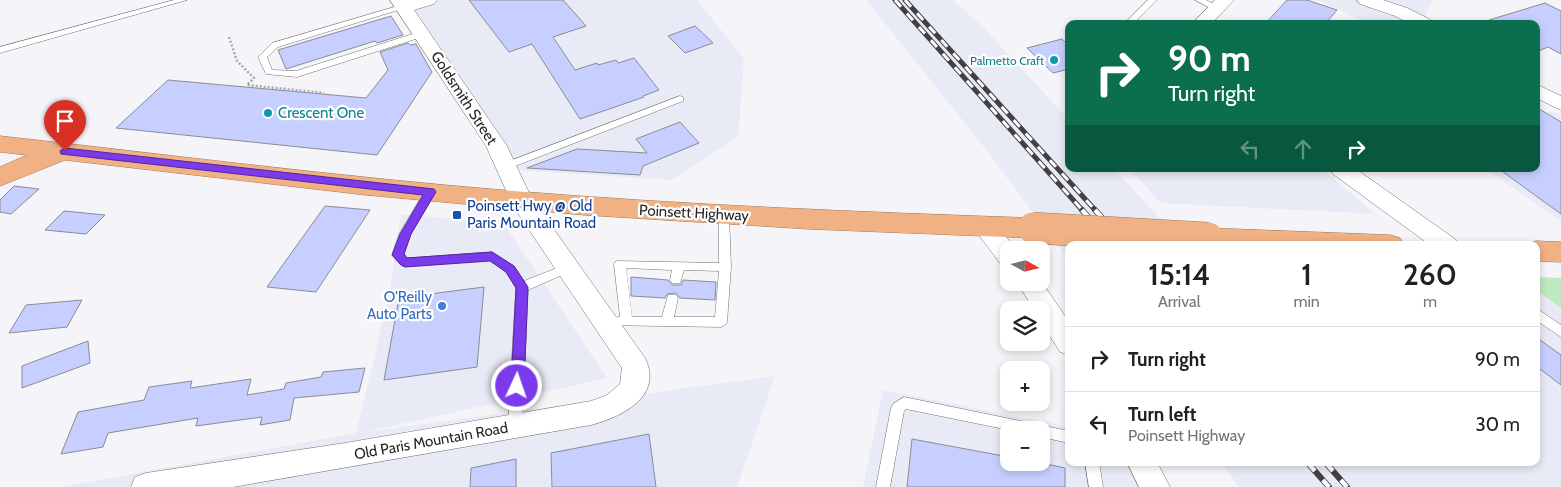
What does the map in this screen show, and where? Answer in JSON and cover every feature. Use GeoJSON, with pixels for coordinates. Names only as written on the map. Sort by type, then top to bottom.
{"type":"FeatureCollection","features":[{"type":"Feature","properties":{"kind":"highway","name":"Poinsett Highway"},"geometry":{"type":"LineString","coordinates":[[0,144],[430,192],[583,206],[724,215],[1286,241]]}},
{"type":"Feature","properties":{"kind":"highway"},"geometry":{"type":"LineString","coordinates":[[0,177],[27,164],[65,151]]}},
{"type":"Feature","properties":{"kind":"highway"},"geometry":{"type":"LineString","coordinates":[[1540,251],[1561,252]]}},
{"type":"Feature","properties":{"kind":"street"},"geometry":{"type":"LineString","coordinates":[[401,4],[428,0]]}},
{"type":"Feature","properties":{"kind":"street"},"geometry":{"type":"LineString","coordinates":[[1366,0],[1407,13],[1418,20]]}},
{"type":"Feature","properties":{"kind":"street","name":"Goldsmith Street"},"geometry":{"type":"LineString","coordinates":[[401,4],[496,146],[521,200]]}},
{"type":"Feature","properties":{"kind":"street"},"geometry":{"type":"LineString","coordinates":[[1205,20],[1221,4]]}},
{"type":"Feature","properties":{"kind":"street"},"geometry":{"type":"LineString","coordinates":[[1345,172],[1441,241]]}},
{"type":"Feature","properties":{"kind":"street","name":"Old Paris Mountain Road"},"geometry":{"type":"LineString","coordinates":[[146,487],[345,456],[515,426],[610,408],[621,402],[635,382],[635,366],[616,322],[567,268],[521,200]]}},
{"type":"Feature","properties":{"kind":"street"},"geometry":{"type":"LineString","coordinates":[[984,226],[1000,246]]}},
{"type":"Feature","properties":{"kind":"street"},"geometry":{"type":"LineString","coordinates":[[1034,291],[1065,338]]}},
{"type":"Feature","properties":{"kind":"street"},"geometry":{"type":"LineString","coordinates":[[1143,466],[1155,487]]}},
{"type":"Feature","properties":{"kind":"lane"},"geometry":{"type":"LineString","coordinates":[[0,50],[183,0]]}},
{"type":"Feature","properties":{"kind":"lane"},"geometry":{"type":"LineString","coordinates":[[1132,20],[1153,0]]}},
{"type":"Feature","properties":{"kind":"lane"},"geometry":{"type":"LineString","coordinates":[[1199,0],[1221,4]]}},
{"type":"Feature","properties":{"kind":"lane"},"geometry":{"type":"LineString","coordinates":[[401,4],[275,45],[262,57],[269,72],[297,74],[422,34]]}},
{"type":"Feature","properties":{"kind":"lane"},"geometry":{"type":"LineString","coordinates":[[506,166],[680,98]]}},
{"type":"Feature","properties":{"kind":"lane"},"geometry":{"type":"LineString","coordinates":[[430,192],[403,241],[398,255],[405,262],[492,256],[510,269],[522,287],[515,426]]}},
{"type":"Feature","properties":{"kind":"lane"},"geometry":{"type":"LineString","coordinates":[[724,215],[724,266],[720,322],[616,322],[620,264],[724,266]]}},
{"type":"Feature","properties":{"kind":"lane"},"geometry":{"type":"LineString","coordinates":[[676,280],[679,265]]}},
{"type":"Feature","properties":{"kind":"lane"},"geometry":{"type":"LineString","coordinates":[[522,287],[567,268]]}},
{"type":"Feature","properties":{"kind":"lane"},"geometry":{"type":"LineString","coordinates":[[667,322],[672,298]]}},
{"type":"Feature","properties":{"kind":"lane"},"geometry":{"type":"LineString","coordinates":[[1540,316],[1561,332]]}},
{"type":"Feature","properties":{"kind":"lane"},"geometry":{"type":"LineString","coordinates":[[883,487],[900,405],[904,403],[1000,423]]}},
{"type":"Feature","properties":{"kind":"lane"},"geometry":{"type":"LineString","coordinates":[[1050,433],[1065,436]]}},
{"type":"Feature","properties":{"kind":"lane"},"geometry":{"type":"LineString","coordinates":[[1093,466],[1096,487]]}},
{"type":"Feature","properties":{"kind":"path"},"geometry":{"type":"LineString","coordinates":[[229,37],[232,52]]}},
{"type":"Feature","properties":{"kind":"shaded area"},"geometry":{"type":"Polygon","coordinates":[[[393,0],[697,0],[744,59],[738,137],[672,180],[516,170],[393,0]]]}},
{"type":"Feature","properties":{"kind":"shaded area"},"geometry":{"type":"Polygon","coordinates":[[[866,0],[953,0],[984,28],[1065,116],[1065,172],[1117,172],[1181,241],[1065,241],[1065,255],[977,138],[866,0]]]}},
{"type":"Feature","properties":{"kind":"shaded area"},"geometry":{"type":"Polygon","coordinates":[[[1317,0],[1433,0],[1423,20],[1361,20],[1317,0]]]}},
{"type":"Feature","properties":{"kind":"shaded area"},"geometry":{"type":"Polygon","coordinates":[[[1553,111],[1561,116],[1561,221],[1490,172],[1540,172],[1540,115],[1553,111]]]}},
{"type":"Feature","properties":{"kind":"shaded area"},"geometry":{"type":"Polygon","coordinates":[[[1132,172],[1326,172],[1375,214],[1161,203],[1132,172]]]}},
{"type":"Feature","properties":{"kind":"shaded area"},"geometry":{"type":"Polygon","coordinates":[[[401,214],[504,224],[607,378],[365,432],[775,376],[737,487],[61,487],[356,433],[389,296],[401,214]]]}},
{"type":"Feature","properties":{"kind":"shaded area"},"geometry":{"type":"Polygon","coordinates":[[[1540,293],[1561,308],[1561,487],[1239,487],[1223,466],[1540,466],[1540,293]]]}},
{"type":"Feature","properties":{"kind":"shaded area"},"geometry":{"type":"Polygon","coordinates":[[[883,390],[1039,421],[1000,421],[1000,471],[1050,471],[1050,423],[1065,426],[1065,466],[1141,466],[1172,487],[863,487],[883,390]]]}},
{"type":"Feature","properties":{"kind":"green space"},"geometry":{"type":"Polygon","coordinates":[[[1540,277],[1561,278],[1561,308],[1540,293],[1540,277]]]}},
{"type":"Feature","properties":{"kind":"building"},"geometry":{"type":"Polygon","coordinates":[[[469,0],[563,0],[586,26],[553,37],[575,70],[597,63],[598,65],[616,60],[618,63],[634,58],[659,90],[580,119],[532,44],[509,52],[469,0]]]}},
{"type":"Feature","properties":{"kind":"building"},"geometry":{"type":"Polygon","coordinates":[[[1287,0],[1307,0],[1337,10],[1328,20],[1269,20],[1287,0]]]}},
{"type":"Feature","properties":{"kind":"building"},"geometry":{"type":"Polygon","coordinates":[[[1545,3],[1561,11],[1561,54],[1548,47],[1540,50],[1540,20],[1489,20],[1545,3]]]}},
{"type":"Feature","properties":{"kind":"building"},"geometry":{"type":"Polygon","coordinates":[[[391,16],[403,35],[377,43],[375,41],[286,69],[278,50],[391,16]]]}},
{"type":"Feature","properties":{"kind":"building"},"geometry":{"type":"Polygon","coordinates":[[[695,26],[713,43],[685,53],[668,36],[695,26]]]}},
{"type":"Feature","properties":{"kind":"building","name":"Palmetto Craft"},"geometry":{"type":"Polygon","coordinates":[[[1062,39],[1065,42],[1065,70],[1053,73],[1027,48],[1062,39]]]}},
{"type":"Feature","properties":{"kind":"building","name":"Crescent One"},"geometry":{"type":"Polygon","coordinates":[[[408,43],[410,45],[416,44],[432,72],[377,155],[116,128],[168,80],[366,98],[388,70],[380,52],[408,43]]]}},
{"type":"Feature","properties":{"kind":"building"},"geometry":{"type":"Polygon","coordinates":[[[1540,109],[1561,122],[1561,214],[1503,172],[1540,172],[1540,109]]]}},
{"type":"Feature","properties":{"kind":"building"},"geometry":{"type":"Polygon","coordinates":[[[680,122],[699,143],[643,166],[640,175],[527,168],[577,149],[647,153],[636,139],[680,122]]]}},
{"type":"Feature","properties":{"kind":"building"},"geometry":{"type":"Polygon","coordinates":[[[14,186],[39,189],[11,214],[0,212],[0,200],[14,186]]]}},
{"type":"Feature","properties":{"kind":"building"},"geometry":{"type":"Polygon","coordinates":[[[325,206],[370,210],[316,292],[267,287],[325,206]]]}},
{"type":"Feature","properties":{"kind":"building"},"geometry":{"type":"Polygon","coordinates":[[[64,211],[105,215],[86,234],[45,230],[64,211]]]}},
{"type":"Feature","properties":{"kind":"building"},"geometry":{"type":"Polygon","coordinates":[[[631,277],[668,280],[672,285],[681,285],[683,280],[716,282],[715,300],[680,298],[676,293],[667,294],[665,298],[631,296],[631,277]]]}},
{"type":"Feature","properties":{"kind":"building"},"geometry":{"type":"Polygon","coordinates":[[[484,287],[477,367],[384,380],[399,298],[484,287]]]}},
{"type":"Feature","properties":{"kind":"building"},"geometry":{"type":"Polygon","coordinates":[[[82,300],[67,327],[9,333],[26,305],[82,300]]]}},
{"type":"Feature","properties":{"kind":"building"},"geometry":{"type":"Polygon","coordinates":[[[1540,340],[1561,355],[1561,385],[1540,369],[1540,340]]]}},
{"type":"Feature","properties":{"kind":"building"},"geometry":{"type":"Polygon","coordinates":[[[88,341],[90,363],[22,388],[22,366],[88,341]]]}},
{"type":"Feature","properties":{"kind":"building"},"geometry":{"type":"Polygon","coordinates":[[[365,368],[359,392],[294,398],[290,420],[260,425],[262,417],[196,426],[198,418],[108,433],[103,447],[61,454],[78,412],[144,400],[149,387],[192,381],[190,388],[251,379],[247,395],[284,389],[286,383],[321,377],[323,372],[365,368]]]}},
{"type":"Feature","properties":{"kind":"building"},"geometry":{"type":"Polygon","coordinates":[[[649,434],[656,487],[552,487],[551,453],[649,434]]]}},
{"type":"Feature","properties":{"kind":"building"},"geometry":{"type":"Polygon","coordinates":[[[912,439],[1000,455],[1000,471],[1050,471],[1050,465],[1065,468],[1065,487],[907,487],[912,439]]]}},
{"type":"Feature","properties":{"kind":"building"},"geometry":{"type":"Polygon","coordinates":[[[516,459],[516,487],[470,487],[471,468],[516,459]]]}},
{"type":"Feature","properties":{"kind":"railway"},"geometry":{"type":"LineString","coordinates":[[895,0],[1083,211]]}},
{"type":"Feature","properties":{"kind":"railway"},"geometry":{"type":"LineString","coordinates":[[905,0],[1096,211]]}},
{"type":"Feature","properties":{"kind":"railway"},"geometry":{"type":"LineString","coordinates":[[1082,210],[1109,241]]}},
{"type":"Feature","properties":{"kind":"railway"},"geometry":{"type":"LineString","coordinates":[[1095,210],[1123,241]]}},
{"type":"Feature","properties":{"kind":"railway"},"geometry":{"type":"LineString","coordinates":[[1311,466],[1329,487]]}},
{"type":"Feature","properties":{"kind":"railway"},"geometry":{"type":"LineString","coordinates":[[1329,466],[1347,487]]}},
{"type":"Feature","properties":{"kind":"place","name":"Palmetto Craft"},"geometry":{"type":"Point","coordinates":[1054,60]}},
{"type":"Feature","properties":{"kind":"place","name":"Crescent One"},"geometry":{"type":"Point","coordinates":[268,113]}},
{"type":"Feature","properties":{"kind":"place","name":"Poinsett Hwy @ Old Paris Mountain Road"},"geometry":{"type":"Point","coordinates":[457,215]}},
{"type":"Feature","properties":{"kind":"place","name":"O'Reilly Auto Parts"},"geometry":{"type":"Point","coordinates":[442,306]}},
{"type":"Feature","properties":{"kind":"route"},"geometry":{"type":"LineString","coordinates":[[65,151],[430,192],[405,234],[398,255],[405,262],[492,256],[510,269],[522,287],[517,386]]}}]}
